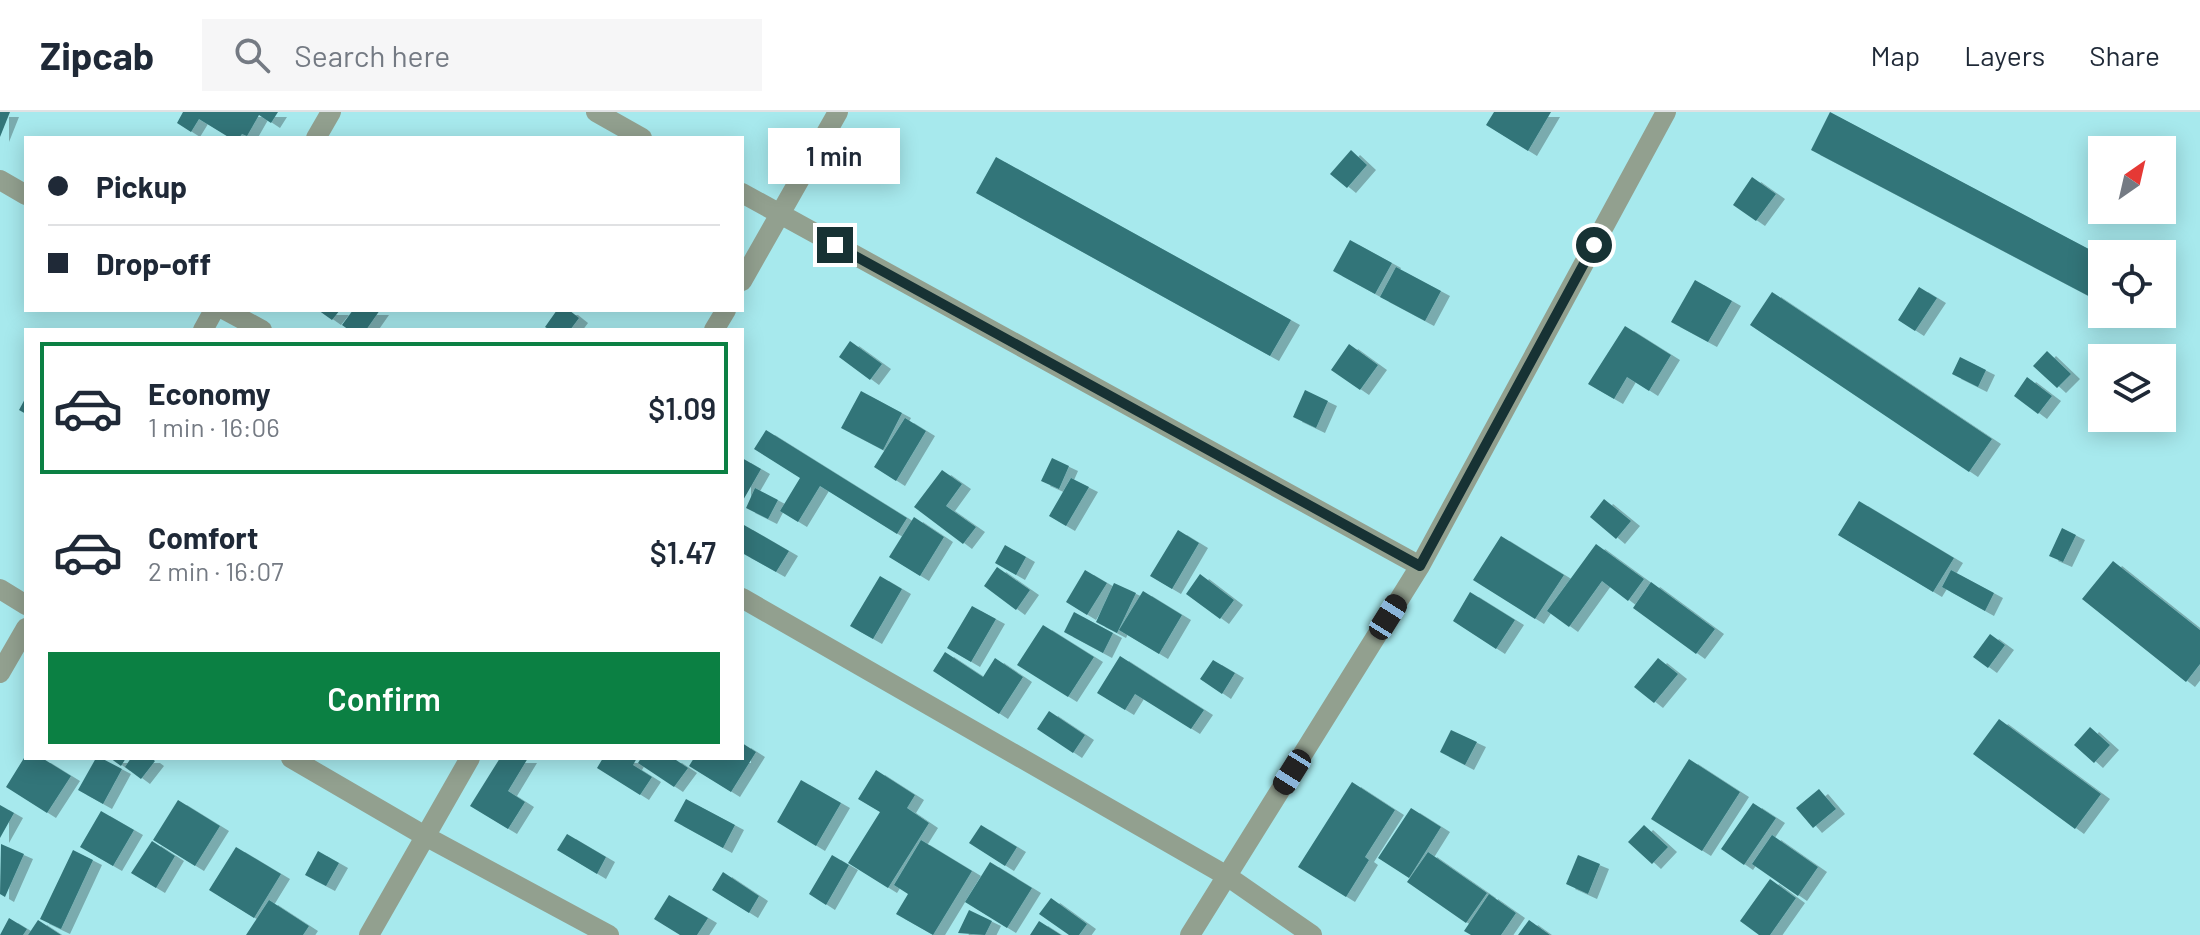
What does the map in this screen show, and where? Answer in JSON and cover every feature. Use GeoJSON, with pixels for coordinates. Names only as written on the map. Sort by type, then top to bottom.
{"type":"FeatureCollection","features":[{"type":"Feature","properties":{"kind":"street"},"geometry":{"type":"LineString","coordinates":[[317,136],[331,112]]}},
{"type":"Feature","properties":{"kind":"street"},"geometry":{"type":"LineString","coordinates":[[596,112],[638,136]]}},
{"type":"Feature","properties":{"kind":"street"},"geometry":{"type":"LineString","coordinates":[[744,277],[838,112]]}},
{"type":"Feature","properties":{"kind":"street"},"geometry":{"type":"LineString","coordinates":[[1190,935],[1420,566],[1666,112]]}},
{"type":"Feature","properties":{"kind":"street"},"geometry":{"type":"LineString","coordinates":[[0,180],[24,194]]}},
{"type":"Feature","properties":{"kind":"street"},"geometry":{"type":"LineString","coordinates":[[744,194],[1420,566]]}},
{"type":"Feature","properties":{"kind":"street"},"geometry":{"type":"LineString","coordinates":[[229,312],[258,328]]}},
{"type":"Feature","properties":{"kind":"street"},"geometry":{"type":"LineString","coordinates":[[0,589],[24,604]]}},
{"type":"Feature","properties":{"kind":"street"},"geometry":{"type":"LineString","coordinates":[[744,599],[1227,876],[1312,935]]}},
{"type":"Feature","properties":{"kind":"street"},"geometry":{"type":"LineString","coordinates":[[0,673],[24,631]]}},
{"type":"Feature","properties":{"kind":"street"},"geometry":{"type":"LineString","coordinates":[[294,760],[425,836],[609,935]]}},
{"type":"Feature","properties":{"kind":"street"},"geometry":{"type":"LineString","coordinates":[[369,935],[469,760]]}},
{"type":"Feature","properties":{"kind":"building"},"geometry":{"type":"Polygon","coordinates":[[[0,112],[10,112],[0,137],[0,112]]]}},
{"type":"Feature","properties":{"kind":"building"},"geometry":{"type":"Polygon","coordinates":[[[183,112],[278,112],[271,123],[259,115],[247,136],[227,136],[199,119],[191,132],[177,123],[183,112]]]}},
{"type":"Feature","properties":{"kind":"building"},"geometry":{"type":"Polygon","coordinates":[[[1494,112],[1551,112],[1528,151],[1486,125],[1494,112]]]}},
{"type":"Feature","properties":{"kind":"building"},"geometry":{"type":"Polygon","coordinates":[[[1830,112],[2088,249],[2088,296],[1811,150],[1830,112]]]}},
{"type":"Feature","properties":{"kind":"building"},"geometry":{"type":"Polygon","coordinates":[[[1351,150],[1367,165],[1347,188],[1330,174],[1351,150]]]}},
{"type":"Feature","properties":{"kind":"building"},"geometry":{"type":"Polygon","coordinates":[[[996,157],[1291,320],[1270,356],[976,193],[996,157]]]}},
{"type":"Feature","properties":{"kind":"building"},"geometry":{"type":"Polygon","coordinates":[[[1752,177],[1776,194],[1756,221],[1733,205],[1752,177]]]}},
{"type":"Feature","properties":{"kind":"building"},"geometry":{"type":"Polygon","coordinates":[[[1350,240],[1392,263],[1375,294],[1333,271],[1350,240]]]}},
{"type":"Feature","properties":{"kind":"building"},"geometry":{"type":"Polygon","coordinates":[[[1396,267],[1441,291],[1425,321],[1380,297],[1396,267]]]}},
{"type":"Feature","properties":{"kind":"building"},"geometry":{"type":"Polygon","coordinates":[[[1695,280],[1732,301],[1708,342],[1671,322],[1695,280]]]}},
{"type":"Feature","properties":{"kind":"building"},"geometry":{"type":"Polygon","coordinates":[[[1919,287],[1937,298],[1915,331],[1898,320],[1919,287]]]}},
{"type":"Feature","properties":{"kind":"building"},"geometry":{"type":"Polygon","coordinates":[[[1772,292],[1992,439],[1969,472],[1750,325],[1772,292]]]}},
{"type":"Feature","properties":{"kind":"building"},"geometry":{"type":"Polygon","coordinates":[[[321,312],[338,312],[332,320],[321,312]]]}},
{"type":"Feature","properties":{"kind":"building"},"geometry":{"type":"Polygon","coordinates":[[[352,312],[379,312],[367,328],[346,328],[342,325],[352,312]]]}},
{"type":"Feature","properties":{"kind":"building"},"geometry":{"type":"Polygon","coordinates":[[[556,312],[572,312],[579,318],[572,328],[545,327],[556,312]]]}},
{"type":"Feature","properties":{"kind":"building"},"geometry":{"type":"Polygon","coordinates":[[[1625,326],[1671,355],[1649,391],[1627,377],[1614,399],[1588,384],[1625,326]]]}},
{"type":"Feature","properties":{"kind":"building"},"geometry":{"type":"Polygon","coordinates":[[[850,341],[882,364],[870,380],[839,357],[850,341]]]}},
{"type":"Feature","properties":{"kind":"building"},"geometry":{"type":"Polygon","coordinates":[[[1349,344],[1378,365],[1360,390],[1331,370],[1349,344]]]}},
{"type":"Feature","properties":{"kind":"building"},"geometry":{"type":"Polygon","coordinates":[[[2047,351],[2071,374],[2057,388],[2033,366],[2047,351]]]}},
{"type":"Feature","properties":{"kind":"building"},"geometry":{"type":"Polygon","coordinates":[[[1960,357],[1986,370],[1978,387],[1952,374],[1960,357]]]}},
{"type":"Feature","properties":{"kind":"building"},"geometry":{"type":"Polygon","coordinates":[[[2027,377],[2052,396],[2038,414],[2014,396],[2027,377]]]}},
{"type":"Feature","properties":{"kind":"building"},"geometry":{"type":"Polygon","coordinates":[[[1305,390],[1328,401],[1316,428],[1293,417],[1305,390]]]}},
{"type":"Feature","properties":{"kind":"building"},"geometry":{"type":"Polygon","coordinates":[[[861,391],[902,413],[883,450],[841,428],[861,391]]]}},
{"type":"Feature","properties":{"kind":"building"},"geometry":{"type":"Polygon","coordinates":[[[905,418],[926,431],[896,481],[874,467],[905,418]]]}},
{"type":"Feature","properties":{"kind":"building"},"geometry":{"type":"Polygon","coordinates":[[[766,430],[907,518],[897,534],[820,486],[798,522],[780,511],[800,478],[754,449],[766,430]]]}},
{"type":"Feature","properties":{"kind":"building"},"geometry":{"type":"Polygon","coordinates":[[[1052,458],[1069,466],[1059,489],[1041,481],[1052,458]]]}},
{"type":"Feature","properties":{"kind":"building"},"geometry":{"type":"Polygon","coordinates":[[[744,459],[761,469],[744,499],[744,459]]]}},
{"type":"Feature","properties":{"kind":"building"},"geometry":{"type":"Polygon","coordinates":[[[942,470],[962,484],[946,506],[976,527],[963,544],[914,507],[942,470]]]}},
{"type":"Feature","properties":{"kind":"building"},"geometry":{"type":"Polygon","coordinates":[[[1071,478],[1089,487],[1066,526],[1049,516],[1071,478]]]}},
{"type":"Feature","properties":{"kind":"building"},"geometry":{"type":"Polygon","coordinates":[[[755,488],[778,500],[768,519],[746,508],[755,488]]]}},
{"type":"Feature","properties":{"kind":"building"},"geometry":{"type":"Polygon","coordinates":[[[1604,499],[1631,521],[1616,539],[1590,517],[1604,499]]]}},
{"type":"Feature","properties":{"kind":"building"},"geometry":{"type":"Polygon","coordinates":[[[1859,501],[1954,558],[1933,592],[1838,535],[1859,501]]]}},
{"type":"Feature","properties":{"kind":"building"},"geometry":{"type":"Polygon","coordinates":[[[914,517],[944,537],[920,576],[889,557],[914,517]]]}},
{"type":"Feature","properties":{"kind":"building"},"geometry":{"type":"Polygon","coordinates":[[[744,525],[789,551],[776,572],[744,554],[744,525]]]}},
{"type":"Feature","properties":{"kind":"building"},"geometry":{"type":"Polygon","coordinates":[[[2062,528],[2076,535],[2063,562],[2049,556],[2062,528]]]}},
{"type":"Feature","properties":{"kind":"building"},"geometry":{"type":"Polygon","coordinates":[[[1178,530],[1199,543],[1172,589],[1150,576],[1178,530]]]}},
{"type":"Feature","properties":{"kind":"building"},"geometry":{"type":"Polygon","coordinates":[[[1501,536],[1564,575],[1535,619],[1473,580],[1501,536]]]}},
{"type":"Feature","properties":{"kind":"building"},"geometry":{"type":"Polygon","coordinates":[[[1596,544],[1644,579],[1628,601],[1602,581],[1569,627],[1547,611],[1596,544]]]}},
{"type":"Feature","properties":{"kind":"building"},"geometry":{"type":"Polygon","coordinates":[[[1005,545],[1026,557],[1016,575],[995,563],[1005,545]]]}},
{"type":"Feature","properties":{"kind":"building"},"geometry":{"type":"Polygon","coordinates":[[[2113,561],[2200,630],[2200,664],[2186,682],[2082,599],[2113,561]]]}},
{"type":"Feature","properties":{"kind":"building"},"geometry":{"type":"Polygon","coordinates":[[[997,567],[1030,590],[1016,610],[984,586],[997,567]]]}},
{"type":"Feature","properties":{"kind":"building"},"geometry":{"type":"Polygon","coordinates":[[[1085,570],[1107,583],[1087,615],[1066,602],[1085,570]]]}},
{"type":"Feature","properties":{"kind":"building"},"geometry":{"type":"Polygon","coordinates":[[[1951,570],[1994,593],[1985,611],[1942,587],[1951,570]]]}},
{"type":"Feature","properties":{"kind":"building"},"geometry":{"type":"Polygon","coordinates":[[[1200,574],[1234,600],[1220,619],[1186,594],[1200,574]]]}},
{"type":"Feature","properties":{"kind":"building"},"geometry":{"type":"Polygon","coordinates":[[[880,576],[902,589],[873,639],[850,626],[880,576]]]}},
{"type":"Feature","properties":{"kind":"building"},"geometry":{"type":"Polygon","coordinates":[[[1651,582],[1715,629],[1696,654],[1633,608],[1651,582]]]}},
{"type":"Feature","properties":{"kind":"building"},"geometry":{"type":"Polygon","coordinates":[[[1114,583],[1136,593],[1117,633],[1096,622],[1114,583]]]}},
{"type":"Feature","properties":{"kind":"building"},"geometry":{"type":"Polygon","coordinates":[[[1143,591],[1182,615],[1159,654],[1119,630],[1143,591]]]}},
{"type":"Feature","properties":{"kind":"building"},"geometry":{"type":"Polygon","coordinates":[[[1470,592],[1515,620],[1496,649],[1453,621],[1470,592]]]}},
{"type":"Feature","properties":{"kind":"building"},"geometry":{"type":"Polygon","coordinates":[[[972,606],[996,619],[971,662],[947,648],[972,606]]]}},
{"type":"Feature","properties":{"kind":"building"},"geometry":{"type":"Polygon","coordinates":[[[1074,612],[1113,633],[1103,653],[1064,632],[1074,612]]]}},
{"type":"Feature","properties":{"kind":"building"},"geometry":{"type":"Polygon","coordinates":[[[1043,625],[1094,657],[1068,697],[1017,665],[1043,625]]]}},
{"type":"Feature","properties":{"kind":"building"},"geometry":{"type":"Polygon","coordinates":[[[1990,634],[2005,645],[1988,668],[1973,657],[1990,634]]]}},
{"type":"Feature","properties":{"kind":"building"},"geometry":{"type":"Polygon","coordinates":[[[945,652],[983,677],[995,658],[1023,677],[999,714],[933,671],[945,652]]]}},
{"type":"Feature","properties":{"kind":"building"},"geometry":{"type":"Polygon","coordinates":[[[1120,656],[1204,710],[1191,729],[1135,694],[1125,710],[1097,693],[1120,656]]]}},
{"type":"Feature","properties":{"kind":"building"},"geometry":{"type":"Polygon","coordinates":[[[1658,658],[1678,674],[1654,703],[1634,687],[1658,658]]]}},
{"type":"Feature","properties":{"kind":"building"},"geometry":{"type":"Polygon","coordinates":[[[1213,660],[1235,673],[1222,694],[1200,679],[1213,660]]]}},
{"type":"Feature","properties":{"kind":"building"},"geometry":{"type":"Polygon","coordinates":[[[1049,711],[1085,735],[1073,753],[1037,729],[1049,711]]]}},
{"type":"Feature","properties":{"kind":"building"},"geometry":{"type":"Polygon","coordinates":[[[1999,719],[2101,794],[2075,829],[1973,754],[1999,719]]]}},
{"type":"Feature","properties":{"kind":"building"},"geometry":{"type":"Polygon","coordinates":[[[2090,727],[2110,745],[2094,763],[2074,745],[2090,727]]]}},
{"type":"Feature","properties":{"kind":"building"},"geometry":{"type":"Polygon","coordinates":[[[1451,730],[1477,742],[1465,765],[1440,752],[1451,730]]]}},
{"type":"Feature","properties":{"kind":"building"},"geometry":{"type":"Polygon","coordinates":[[[744,744],[756,752],[731,792],[689,766],[693,760],[744,760],[744,744]]]}},
{"type":"Feature","properties":{"kind":"building"},"geometry":{"type":"Polygon","coordinates":[[[24,758],[45,760],[71,776],[47,813],[6,787],[24,758]]]}},
{"type":"Feature","properties":{"kind":"building"},"geometry":{"type":"Polygon","coordinates":[[[1689,759],[1740,792],[1702,851],[1651,819],[1689,759]]]}},
{"type":"Feature","properties":{"kind":"building"},"geometry":{"type":"Polygon","coordinates":[[[95,760],[105,760],[122,769],[103,804],[78,790],[95,760]]]}},
{"type":"Feature","properties":{"kind":"building"},"geometry":{"type":"Polygon","coordinates":[[[130,760],[155,761],[141,779],[125,767],[130,760]]]}},
{"type":"Feature","properties":{"kind":"building"},"geometry":{"type":"Polygon","coordinates":[[[499,760],[527,760],[508,791],[525,802],[508,829],[470,806],[499,760]]]}},
{"type":"Feature","properties":{"kind":"building"},"geometry":{"type":"Polygon","coordinates":[[[602,760],[636,760],[633,765],[652,777],[640,795],[597,768],[602,760]]]}},
{"type":"Feature","properties":{"kind":"building"},"geometry":{"type":"Polygon","coordinates":[[[640,760],[676,760],[688,768],[674,787],[638,763],[640,760]]]}},
{"type":"Feature","properties":{"kind":"building"},"geometry":{"type":"Polygon","coordinates":[[[876,770],[915,795],[907,808],[929,823],[888,888],[848,863],[880,812],[858,799],[876,770]]]}},
{"type":"Feature","properties":{"kind":"building"},"geometry":{"type":"Polygon","coordinates":[[[801,780],[841,803],[816,846],[777,822],[801,780]]]}},
{"type":"Feature","properties":{"kind":"building"},"geometry":{"type":"Polygon","coordinates":[[[1352,782],[1395,810],[1365,857],[1369,860],[1346,897],[1298,867],[1352,782]]]}},
{"type":"Feature","properties":{"kind":"building"},"geometry":{"type":"Polygon","coordinates":[[[1819,789],[1836,809],[1813,828],[1796,808],[1819,789]]]}},
{"type":"Feature","properties":{"kind":"building"},"geometry":{"type":"Polygon","coordinates":[[[686,799],[735,825],[723,848],[674,821],[686,799]]]}},
{"type":"Feature","properties":{"kind":"building"},"geometry":{"type":"Polygon","coordinates":[[[178,800],[220,826],[195,866],[153,840],[178,800]]]}},
{"type":"Feature","properties":{"kind":"building"},"geometry":{"type":"Polygon","coordinates":[[[1753,803],[1776,818],[1744,865],[1721,849],[1753,803]]]}},
{"type":"Feature","properties":{"kind":"building"},"geometry":{"type":"Polygon","coordinates":[[[0,805],[14,813],[0,838],[0,805]]]}},
{"type":"Feature","properties":{"kind":"building"},"geometry":{"type":"Polygon","coordinates":[[[1411,808],[1441,827],[1409,878],[1378,858],[1411,808]]]}},
{"type":"Feature","properties":{"kind":"building"},"geometry":{"type":"Polygon","coordinates":[[[101,811],[134,830],[113,866],[80,847],[101,811]]]}},
{"type":"Feature","properties":{"kind":"building"},"geometry":{"type":"Polygon","coordinates":[[[981,825],[1017,847],[1005,866],[969,843],[981,825]]]}},
{"type":"Feature","properties":{"kind":"building"},"geometry":{"type":"Polygon","coordinates":[[[1644,825],[1668,847],[1652,864],[1628,842],[1644,825]]]}},
{"type":"Feature","properties":{"kind":"building"},"geometry":{"type":"Polygon","coordinates":[[[567,834],[606,857],[597,874],[557,850],[567,834]]]}},
{"type":"Feature","properties":{"kind":"building"},"geometry":{"type":"Polygon","coordinates":[[[1772,835],[1818,867],[1798,896],[1752,864],[1772,835]]]}},
{"type":"Feature","properties":{"kind":"building"},"geometry":{"type":"Polygon","coordinates":[[[921,840],[972,871],[933,935],[896,914],[908,894],[894,885],[921,840]]]}},
{"type":"Feature","properties":{"kind":"building"},"geometry":{"type":"Polygon","coordinates":[[[152,841],[175,856],[156,888],[131,873],[152,841]]]}},
{"type":"Feature","properties":{"kind":"building"},"geometry":{"type":"Polygon","coordinates":[[[1,844],[24,854],[5,897],[0,894],[1,844]]]}},
{"type":"Feature","properties":{"kind":"building"},"geometry":{"type":"Polygon","coordinates":[[[236,847],[281,874],[254,918],[209,890],[236,847]]]}},
{"type":"Feature","properties":{"kind":"building"},"geometry":{"type":"Polygon","coordinates":[[[73,850],[93,860],[61,929],[40,919],[73,850]]]}},
{"type":"Feature","properties":{"kind":"building"},"geometry":{"type":"Polygon","coordinates":[[[318,851],[339,863],[326,886],[305,875],[318,851]]]}},
{"type":"Feature","properties":{"kind":"building"},"geometry":{"type":"Polygon","coordinates":[[[1428,852],[1487,893],[1466,923],[1407,882],[1428,852]]]}},
{"type":"Feature","properties":{"kind":"building"},"geometry":{"type":"Polygon","coordinates":[[[832,855],[849,865],[826,905],[809,894],[832,855]]]}},
{"type":"Feature","properties":{"kind":"building"},"geometry":{"type":"Polygon","coordinates":[[[1578,855],[1600,864],[1588,894],[1566,884],[1578,855]]]}},
{"type":"Feature","properties":{"kind":"building"},"geometry":{"type":"Polygon","coordinates":[[[990,862],[1032,888],[1007,928],[965,902],[990,862]]]}},
{"type":"Feature","properties":{"kind":"building"},"geometry":{"type":"Polygon","coordinates":[[[723,872],[759,896],[749,913],[712,890],[723,872]]]}},
{"type":"Feature","properties":{"kind":"building"},"geometry":{"type":"Polygon","coordinates":[[[1770,879],[1796,898],[1770,935],[1759,935],[1740,921],[1770,879]]]}},
{"type":"Feature","properties":{"kind":"building"},"geometry":{"type":"Polygon","coordinates":[[[1489,894],[1516,913],[1501,935],[1471,935],[1464,931],[1489,894]]]}},
{"type":"Feature","properties":{"kind":"building"},"geometry":{"type":"Polygon","coordinates":[[[669,895],[708,918],[697,935],[680,935],[654,919],[669,895]]]}},
{"type":"Feature","properties":{"kind":"building"},"geometry":{"type":"Polygon","coordinates":[[[1051,898],[1087,924],[1079,935],[1069,935],[1039,914],[1051,898]]]}},
{"type":"Feature","properties":{"kind":"building"},"geometry":{"type":"Polygon","coordinates":[[[269,900],[309,926],[303,935],[246,935],[269,900]]]}},
{"type":"Feature","properties":{"kind":"building"},"geometry":{"type":"Polygon","coordinates":[[[969,910],[992,921],[985,935],[958,933],[969,910]]]}},
{"type":"Feature","properties":{"kind":"building"},"geometry":{"type":"Polygon","coordinates":[[[9,918],[27,929],[23,935],[0,935],[9,918]]]}},
{"type":"Feature","properties":{"kind":"building"},"geometry":{"type":"Polygon","coordinates":[[[38,920],[61,935],[28,935],[38,920]]]}},
{"type":"Feature","properties":{"kind":"building"},"geometry":{"type":"Polygon","coordinates":[[[1529,920],[1550,935],[1518,935],[1529,920]]]}},
{"type":"Feature","properties":{"kind":"building"},"geometry":{"type":"Polygon","coordinates":[[[1039,921],[1061,935],[1030,935],[1039,921]]]}},
{"type":"Feature","properties":{"kind":"route"},"geometry":{"type":"LineString","coordinates":[[835,245],[1420,566],[1594,245]]}}]}
